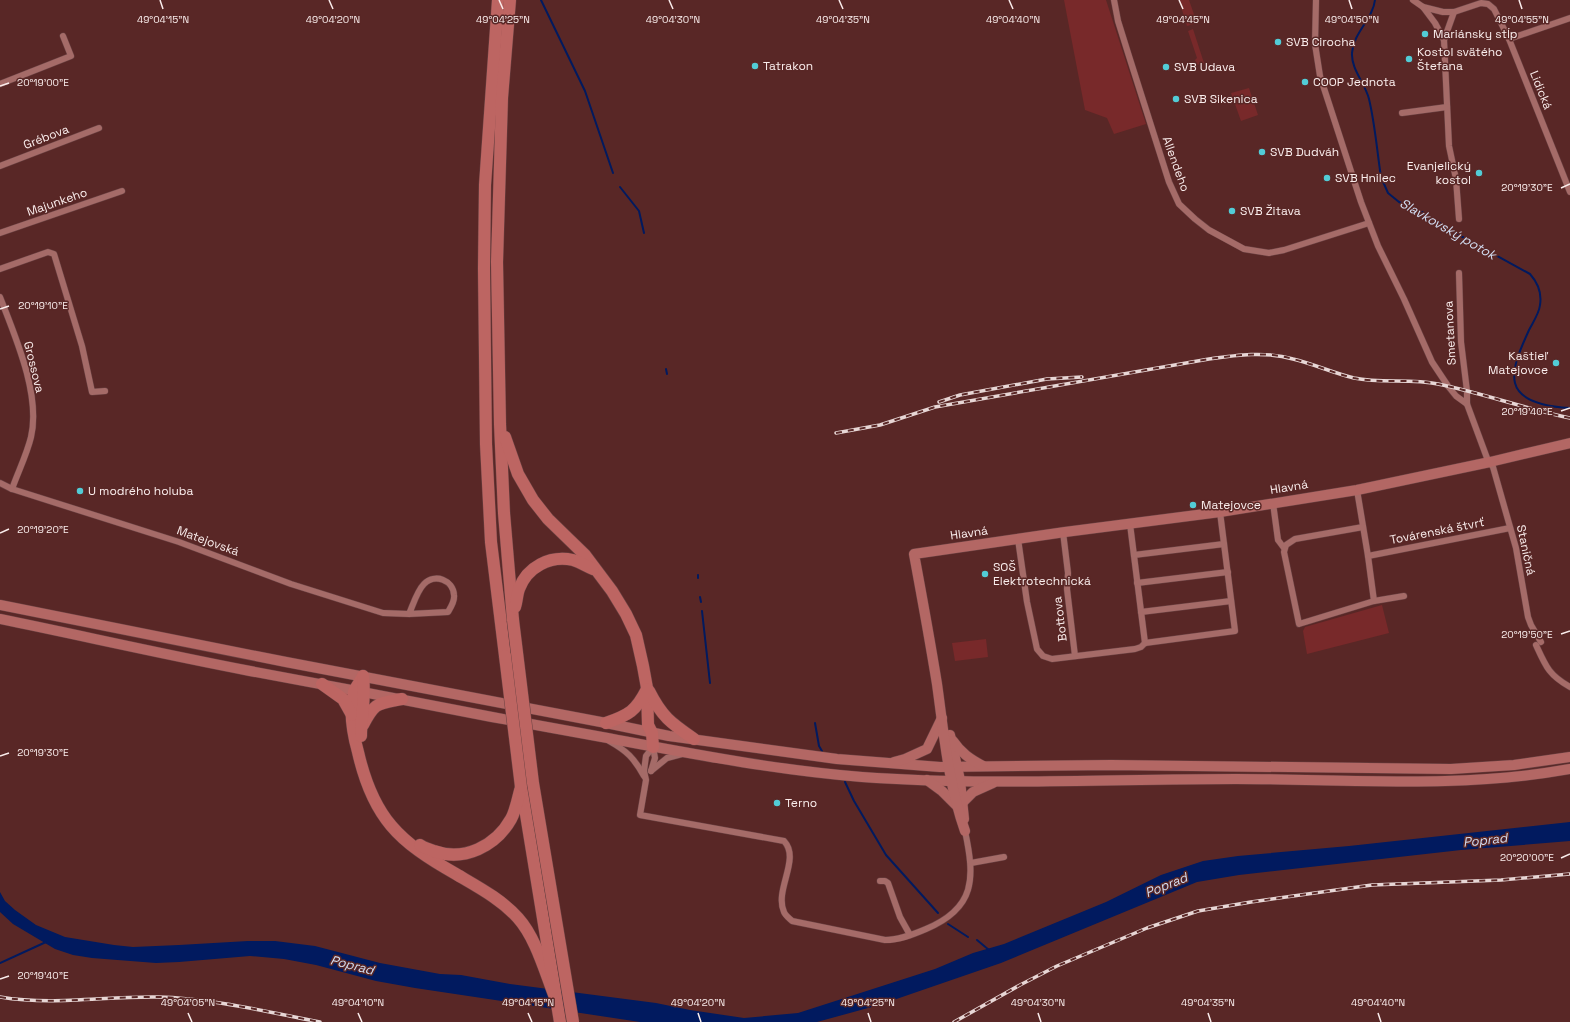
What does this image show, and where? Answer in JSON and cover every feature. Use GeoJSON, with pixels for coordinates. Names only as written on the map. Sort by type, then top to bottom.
{"type":"FeatureCollection","features":[{"type":"Feature","properties":{"kind":"highway"},"geometry":{"type":"LineString","coordinates":[[498,0],[485,185],[484,277],[486,412],[491,542],[521,786],[560,1022]]}},
{"type":"Feature","properties":{"kind":"highway"},"geometry":{"type":"LineString","coordinates":[[510,0],[502,98],[497,262],[500,424],[504,514],[513,620],[533,783],[573,1022]]}},
{"type":"Feature","properties":{"kind":"highway"},"geometry":{"type":"LineString","coordinates":[[500,424],[518,474],[533,500],[548,519],[585,556],[620,602],[632,626],[638,642],[647,688],[648,725],[652,733],[653,747]]}},
{"type":"Feature","properties":{"kind":"highway"},"geometry":{"type":"LineString","coordinates":[[513,620],[520,586],[527,574],[540,564],[553,560],[566,559],[582,563],[595,570]]}},
{"type":"Feature","properties":{"kind":"highway"},"geometry":{"type":"LineString","coordinates":[[363,676],[353,716],[356,744],[362,771],[371,796],[381,814],[402,837],[420,852],[448,870],[486,891],[519,919],[530,934],[555,997]]}},
{"type":"Feature","properties":{"kind":"highway"},"geometry":{"type":"LineString","coordinates":[[322,684],[343,699],[353,716]]}},
{"type":"Feature","properties":{"kind":"highway"},"geometry":{"type":"LineString","coordinates":[[647,688],[657,706],[671,723],[694,739]]}},
{"type":"Feature","properties":{"kind":"highway"},"geometry":{"type":"LineString","coordinates":[[606,723],[632,712],[640,703],[647,688]]}},
{"type":"Feature","properties":{"kind":"highway"},"geometry":{"type":"LineString","coordinates":[[360,692],[361,747],[374,792],[385,810],[404,832],[422,847],[440,853],[457,855],[475,851],[490,843],[503,832],[512,818],[521,786]]}},
{"type":"Feature","properties":{"kind":"highway"},"geometry":{"type":"LineString","coordinates":[[361,729],[373,708],[383,703],[402,699]]}},
{"type":"Feature","properties":{"kind":"highway"},"geometry":{"type":"LineString","coordinates":[[652,733],[658,725],[657,706]]}},
{"type":"Feature","properties":{"kind":"main road","name":"Hlavná"},"geometry":{"type":"LineString","coordinates":[[942,718],[933,656],[914,554],[1063,532],[1220,512],[1357,490],[1570,443]]}},
{"type":"Feature","properties":{"kind":"main road"},"geometry":{"type":"LineString","coordinates":[[0,605],[652,733],[822,758],[953,768],[1111,765],[1452,769],[1514,765],[1570,757]]}},
{"type":"Feature","properties":{"kind":"main road"},"geometry":{"type":"LineString","coordinates":[[0,619],[360,692],[653,747],[740,762],[835,774],[927,780],[996,781],[1111,782],[1280,779],[1463,781],[1514,777],[1570,769]]}},
{"type":"Feature","properties":{"kind":"main road"},"geometry":{"type":"LineString","coordinates":[[942,718],[959,751],[970,759],[986,767]]}},
{"type":"Feature","properties":{"kind":"main road"},"geometry":{"type":"LineString","coordinates":[[886,764],[905,759],[927,749],[942,718]]}},
{"type":"Feature","properties":{"kind":"main road"},"geometry":{"type":"LineString","coordinates":[[942,718],[965,831]]}},
{"type":"Feature","properties":{"kind":"main road"},"geometry":{"type":"LineString","coordinates":[[950,735],[953,768]]}},
{"type":"Feature","properties":{"kind":"main road"},"geometry":{"type":"LineString","coordinates":[[927,780],[960,804]]}},
{"type":"Feature","properties":{"kind":"main road"},"geometry":{"type":"LineString","coordinates":[[960,804],[973,792],[996,781]]}},
{"type":"Feature","properties":{"kind":"street","name":"Allendeho"},"geometry":{"type":"LineString","coordinates":[[1114,0],[1124,40],[1169,182],[1179,204],[1195,219],[1209,230],[1244,249],[1269,253],[1284,250],[1369,223]]}},
{"type":"Feature","properties":{"kind":"street"},"geometry":{"type":"LineString","coordinates":[[1316,0],[1315,44],[1320,76],[1369,223],[1432,362],[1456,396],[1467,404]]}},
{"type":"Feature","properties":{"kind":"street"},"geometry":{"type":"LineString","coordinates":[[1414,0],[1423,7],[1435,23],[1444,40]]}},
{"type":"Feature","properties":{"kind":"street"},"geometry":{"type":"LineString","coordinates":[[1423,7],[1443,12],[1454,12],[1488,2]]}},
{"type":"Feature","properties":{"kind":"street","name":"Lidická"},"geometry":{"type":"LineString","coordinates":[[1488,2],[1494,9],[1509,39],[1570,192]]}},
{"type":"Feature","properties":{"kind":"street"},"geometry":{"type":"LineString","coordinates":[[1454,12],[1444,40],[1449,146],[1456,179],[1459,219]]}},
{"type":"Feature","properties":{"kind":"street"},"geometry":{"type":"LineString","coordinates":[[1509,39],[1570,18]]}},
{"type":"Feature","properties":{"kind":"street"},"geometry":{"type":"LineString","coordinates":[[0,84],[71,56],[63,36]]}},
{"type":"Feature","properties":{"kind":"street"},"geometry":{"type":"LineString","coordinates":[[1402,113],[1447,107]]}},
{"type":"Feature","properties":{"kind":"street","name":"Grébova"},"geometry":{"type":"LineString","coordinates":[[0,166],[99,128]]}},
{"type":"Feature","properties":{"kind":"street","name":"Majunkeho"},"geometry":{"type":"LineString","coordinates":[[0,233],[122,191]]}},
{"type":"Feature","properties":{"kind":"street"},"geometry":{"type":"LineString","coordinates":[[0,269],[48,252],[54,254],[82,346],[89,393],[105,391]]}},
{"type":"Feature","properties":{"kind":"street","name":"Smetanova"},"geometry":{"type":"LineString","coordinates":[[1459,273],[1461,342],[1467,391],[1467,404]]}},
{"type":"Feature","properties":{"kind":"street","name":"Grossova"},"geometry":{"type":"LineString","coordinates":[[0,297],[15,336],[30,385],[33,414],[31,437],[12,489]]}},
{"type":"Feature","properties":{"kind":"street","name":"Staničná"},"geometry":{"type":"LineString","coordinates":[[1467,404],[1493,467],[1516,548],[1528,617],[1551,674],[1556,680],[1570,688]]}},
{"type":"Feature","properties":{"kind":"street","name":"Matejovská"},"geometry":{"type":"LineString","coordinates":[[0,483],[12,489],[179,542],[291,584],[382,613],[409,614],[448,612],[455,596],[448,582],[441,578],[433,579],[424,584],[409,614]]}},
{"type":"Feature","properties":{"kind":"street"},"geometry":{"type":"LineString","coordinates":[[1357,490],[1374,601]]}},
{"type":"Feature","properties":{"kind":"street"},"geometry":{"type":"LineString","coordinates":[[1273,503],[1278,540],[1284,548],[1299,624],[1374,601],[1404,596]]}},
{"type":"Feature","properties":{"kind":"street"},"geometry":{"type":"LineString","coordinates":[[1018,539],[1027,602],[1039,653],[1048,659],[1135,649],[1141,647],[1145,643],[1235,631],[1220,512]]}},
{"type":"Feature","properties":{"kind":"street"},"geometry":{"type":"LineString","coordinates":[[1130,524],[1145,643]]}},
{"type":"Feature","properties":{"kind":"street"},"geometry":{"type":"LineString","coordinates":[[1284,548],[1288,542],[1295,539],[1363,526]]}},
{"type":"Feature","properties":{"kind":"street","name":"Továrenská štvrť"},"geometry":{"type":"LineString","coordinates":[[1368,556],[1510,528]]}},
{"type":"Feature","properties":{"kind":"street","name":"Bottova"},"geometry":{"type":"LineString","coordinates":[[1063,532],[1068,573],[1067,590],[1075,656]]}},
{"type":"Feature","properties":{"kind":"street"},"geometry":{"type":"LineString","coordinates":[[1134,555],[1224,544]]}},
{"type":"Feature","properties":{"kind":"street"},"geometry":{"type":"LineString","coordinates":[[1137,583],[1228,572]]}},
{"type":"Feature","properties":{"kind":"street"},"geometry":{"type":"LineString","coordinates":[[1141,612],[1231,601]]}},
{"type":"Feature","properties":{"kind":"street"},"geometry":{"type":"LineString","coordinates":[[603,737],[629,753],[635,760],[646,780]]}},
{"type":"Feature","properties":{"kind":"street"},"geometry":{"type":"LineString","coordinates":[[646,780],[644,770],[646,756],[653,747]]}},
{"type":"Feature","properties":{"kind":"street"},"geometry":{"type":"LineString","coordinates":[[653,747],[655,758],[651,771],[646,780],[640,815],[784,841],[788,846],[790,854],[781,900],[784,912],[792,921],[885,940],[896,940],[934,926],[959,908],[967,893],[971,862],[965,831]]}},
{"type":"Feature","properties":{"kind":"street"},"geometry":{"type":"LineString","coordinates":[[651,771],[667,758],[686,753]]}},
{"type":"Feature","properties":{"kind":"street"},"geometry":{"type":"LineString","coordinates":[[971,862],[1004,857]]}},
{"type":"Feature","properties":{"kind":"street"},"geometry":{"type":"LineString","coordinates":[[880,882],[885,881],[888,884],[900,917],[910,935]]}},
{"type":"Feature","properties":{"kind":"shaded area"},"geometry":{"type":"Polygon","coordinates":[[[1064,0],[1106,0],[1146,124],[1114,134],[1107,118],[1085,110],[1064,0]]]}},
{"type":"Feature","properties":{"kind":"shaded area"},"geometry":{"type":"Polygon","coordinates":[[[1179,0],[1189,0],[1197,23],[1187,26],[1179,0]]]}},
{"type":"Feature","properties":{"kind":"shaded area"},"geometry":{"type":"Polygon","coordinates":[[[1193,29],[1204,63],[1197,65],[1195,60],[1197,58],[1188,31],[1193,29]]]}},
{"type":"Feature","properties":{"kind":"shaded area"},"geometry":{"type":"Polygon","coordinates":[[[1249,88],[1258,115],[1241,121],[1231,93],[1249,88]]]}},
{"type":"Feature","properties":{"kind":"shaded area"},"geometry":{"type":"Polygon","coordinates":[[[1382,605],[1389,633],[1307,654],[1303,631],[1305,627],[1382,605]]]}},
{"type":"Feature","properties":{"kind":"shaded area"},"geometry":{"type":"Polygon","coordinates":[[[986,639],[988,657],[955,661],[952,643],[986,639]]]}},
{"type":"Feature","properties":{"kind":"water","name":"Poprad"},"geometry":{"type":"Polygon","coordinates":[[[1570,822],[1570,841],[1461,850],[1239,875],[1197,882],[1001,963],[879,1005],[817,1022],[640,1022],[415,988],[376,981],[316,965],[284,959],[250,956],[156,963],[92,958],[73,955],[55,949],[13,924],[0,912],[0,892],[5,901],[36,925],[65,937],[133,947],[275,941],[315,946],[380,963],[440,974],[461,975],[510,984],[656,1003],[744,1018],[798,1013],[935,969],[973,953],[1004,944],[1106,902],[1161,875],[1203,861],[1238,856],[1349,846],[1570,822]]]}},
{"type":"Feature","properties":{"kind":"waterway"},"geometry":{"type":"LineString","coordinates":[[541,0],[585,91],[613,173]]}},
{"type":"Feature","properties":{"kind":"waterway","name":"Slavkovský potok"},"geometry":{"type":"LineString","coordinates":[[1375,0],[1371,13],[1359,32],[1353,46],[1352,59],[1369,99],[1381,177],[1388,193],[1399,202],[1424,213],[1459,235],[1530,274],[1539,288],[1540,305],[1537,315],[1518,356],[1514,377],[1515,383],[1518,390],[1523,395],[1538,403],[1570,408]]}},
{"type":"Feature","properties":{"kind":"waterway"},"geometry":{"type":"LineString","coordinates":[[620,187],[639,211],[644,233]]}},
{"type":"Feature","properties":{"kind":"waterway"},"geometry":{"type":"LineString","coordinates":[[666,369],[667,374]]}},
{"type":"Feature","properties":{"kind":"waterway"},"geometry":{"type":"LineString","coordinates":[[700,597],[701,602]]}},
{"type":"Feature","properties":{"kind":"waterway"},"geometry":{"type":"LineString","coordinates":[[702,611],[710,683]]}},
{"type":"Feature","properties":{"kind":"waterway"},"geometry":{"type":"LineString","coordinates":[[815,723],[819,746],[822,751]]}},
{"type":"Feature","properties":{"kind":"waterway"},"geometry":{"type":"LineString","coordinates":[[845,782],[854,801],[886,855],[938,913]]}},
{"type":"Feature","properties":{"kind":"waterway"},"geometry":{"type":"LineString","coordinates":[[948,924],[968,937]]}},
{"type":"Feature","properties":{"kind":"waterway"},"geometry":{"type":"LineString","coordinates":[[977,940],[989,950]]}},
{"type":"Feature","properties":{"kind":"waterway"},"geometry":{"type":"LineString","coordinates":[[0,963],[46,942]]}},
{"type":"Feature","properties":{"kind":"railway"},"geometry":{"type":"LineString","coordinates":[[836,433],[880,425],[935,407],[1209,359],[1251,354],[1272,355],[1301,361],[1346,376],[1364,380],[1417,381],[1438,384],[1570,418]]}},
{"type":"Feature","properties":{"kind":"railway"},"geometry":{"type":"LineString","coordinates":[[939,402],[960,395],[1047,379],[1082,377]]}},
{"type":"Feature","properties":{"kind":"railway"},"geometry":{"type":"LineString","coordinates":[[954,1022],[1057,966],[1147,928],[1198,911],[1372,885],[1501,880],[1570,874]]}},
{"type":"Feature","properties":{"kind":"railway"},"geometry":{"type":"LineString","coordinates":[[0,997],[40,1001],[138,997],[178,998],[239,1006],[320,1022]]}},
{"type":"Feature","properties":{"kind":"place","name":"Mariánsky stĺp"},"geometry":{"type":"Point","coordinates":[1425,34]}},
{"type":"Feature","properties":{"kind":"place","name":"SVB Cirocha"},"geometry":{"type":"Point","coordinates":[1278,42]}},
{"type":"Feature","properties":{"kind":"place","name":"Kostol svätého Štefana"},"geometry":{"type":"Point","coordinates":[1409,59]}},
{"type":"Feature","properties":{"kind":"place","name":"Tatrakon"},"geometry":{"type":"Point","coordinates":[755,66]}},
{"type":"Feature","properties":{"kind":"place","name":"SVB Udava"},"geometry":{"type":"Point","coordinates":[1166,67]}},
{"type":"Feature","properties":{"kind":"place","name":"COOP Jednota"},"geometry":{"type":"Point","coordinates":[1305,82]}},
{"type":"Feature","properties":{"kind":"place","name":"SVB Sikenica"},"geometry":{"type":"Point","coordinates":[1176,99]}},
{"type":"Feature","properties":{"kind":"place","name":"SVB Dudváh"},"geometry":{"type":"Point","coordinates":[1262,152]}},
{"type":"Feature","properties":{"kind":"place","name":"Evanjelický kostol"},"geometry":{"type":"Point","coordinates":[1479,173]}},
{"type":"Feature","properties":{"kind":"place","name":"SVB Hnilec"},"geometry":{"type":"Point","coordinates":[1327,178]}},
{"type":"Feature","properties":{"kind":"place","name":"SVB Žitava"},"geometry":{"type":"Point","coordinates":[1232,211]}},
{"type":"Feature","properties":{"kind":"place","name":"Kaštieľ Matejovce"},"geometry":{"type":"Point","coordinates":[1556,363]}},
{"type":"Feature","properties":{"kind":"place","name":"U modrého holuba"},"geometry":{"type":"Point","coordinates":[80,491]}},
{"type":"Feature","properties":{"kind":"place","name":"Matejovce"},"geometry":{"type":"Point","coordinates":[1193,505]}},
{"type":"Feature","properties":{"kind":"place","name":"SOŠ Elektrotechnická"},"geometry":{"type":"Point","coordinates":[985,574]}},
{"type":"Feature","properties":{"kind":"place","name":"Terno"},"geometry":{"type":"Point","coordinates":[777,803]}}]}
